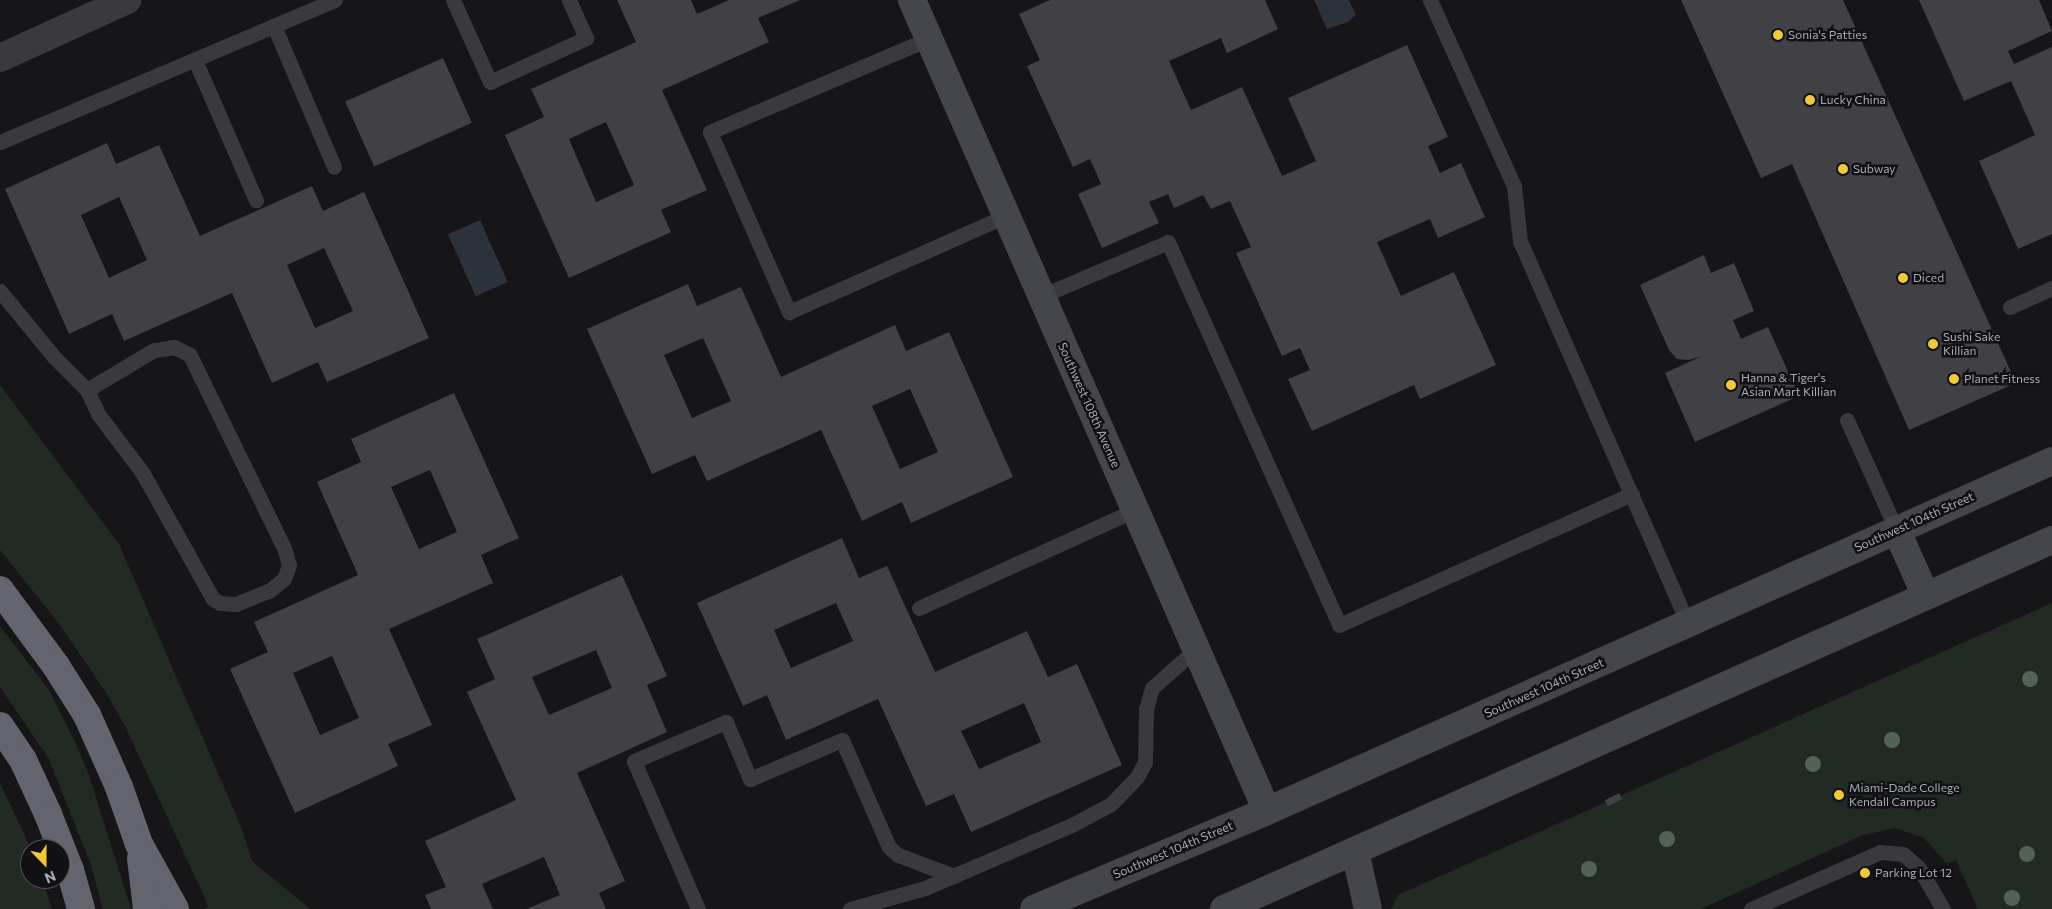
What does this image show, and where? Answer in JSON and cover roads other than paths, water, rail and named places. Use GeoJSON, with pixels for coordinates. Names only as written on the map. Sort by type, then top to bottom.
{"type":"FeatureCollection","features":[{"type":"Feature","properties":{"kind":"highway"},"geometry":{"type":"LineString","coordinates":[[0,590],[56,666],[87,715],[119,787],[139,844],[175,909]]}},
{"type":"Feature","properties":{"kind":"highway"},"geometry":{"type":"LineString","coordinates":[[0,726],[22,760],[48,814],[81,909]]}},
{"type":"Feature","properties":{"kind":"highway"},"geometry":{"type":"LineString","coordinates":[[139,844],[147,909]]}},
{"type":"Feature","properties":{"kind":"main road","name":"Southwest 108th Avenue"},"geometry":{"type":"LineString","coordinates":[[915,1],[928,39],[1267,811]]}},
{"type":"Feature","properties":{"kind":"main road","name":"Southwest 104th Street"},"geometry":{"type":"LineString","coordinates":[[1034,909],[1267,811],[2052,461]]}},
{"type":"Feature","properties":{"kind":"main road"},"geometry":{"type":"LineString","coordinates":[[1896,529],[1926,596]]}},
{"type":"Feature","properties":{"kind":"main road"},"geometry":{"type":"LineString","coordinates":[[1224,909],[1260,902],[1355,851],[2052,540]]}},
{"type":"Feature","properties":{"kind":"main road"},"geometry":{"type":"LineString","coordinates":[[1355,851],[1368,909]]}},
{"type":"Feature","properties":{"kind":"street"},"geometry":{"type":"LineString","coordinates":[[0,58],[127,0]]}},
{"type":"Feature","properties":{"kind":"lane"},"geometry":{"type":"LineString","coordinates":[[0,142],[334,0]]}},
{"type":"Feature","properties":{"kind":"lane"},"geometry":{"type":"LineString","coordinates":[[453,0],[490,82],[586,38],[569,0]]}},
{"type":"Feature","properties":{"kind":"lane"},"geometry":{"type":"LineString","coordinates":[[1430,0],[1514,186],[1520,241],[1688,624]]}},
{"type":"Feature","properties":{"kind":"lane"},"geometry":{"type":"LineString","coordinates":[[274,26],[334,167]]}},
{"type":"Feature","properties":{"kind":"lane"},"geometry":{"type":"LineString","coordinates":[[928,39],[710,132],[789,312],[1006,216]]}},
{"type":"Feature","properties":{"kind":"lane"},"geometry":{"type":"LineString","coordinates":[[195,60],[256,200]]}},
{"type":"Feature","properties":{"kind":"lane"},"geometry":{"type":"LineString","coordinates":[[1041,296],[1168,242],[1339,625],[1632,494]]}},
{"type":"Feature","properties":{"kind":"lane"},"geometry":{"type":"LineString","coordinates":[[2010,307],[2052,288]]}},
{"type":"Feature","properties":{"kind":"lane"},"geometry":{"type":"LineString","coordinates":[[0,291],[54,357],[87,390],[98,414],[142,472],[213,599],[220,603],[236,604],[279,584],[288,572],[288,558],[190,355],[174,347],[154,350],[87,390]]}},
{"type":"Feature","properties":{"kind":"lane"},"geometry":{"type":"LineString","coordinates":[[1847,420],[1896,529]]}},
{"type":"Feature","properties":{"kind":"lane"},"geometry":{"type":"LineString","coordinates":[[919,608],[1135,510]]}},
{"type":"Feature","properties":{"kind":"lane"},"geometry":{"type":"LineString","coordinates":[[850,909],[888,900],[954,876],[1079,822],[1121,796],[1138,777],[1145,762],[1146,709],[1152,688],[1196,649]]}},
{"type":"Feature","properties":{"kind":"lane"},"geometry":{"type":"LineString","coordinates":[[698,909],[634,761],[726,722],[750,779],[842,740],[889,847],[898,855],[954,876]]}},
{"type":"Feature","properties":{"kind":"lane"},"geometry":{"type":"LineString","coordinates":[[1751,909],[1880,852],[1903,854],[1919,868],[1943,909]]}},
{"type":"Feature","properties":{"kind":"place","name":"Sonia's Patties"},"geometry":{"type":"Point","coordinates":[1778,35]}},
{"type":"Feature","properties":{"kind":"place","name":"Lucky China"},"geometry":{"type":"Point","coordinates":[1810,100]}},
{"type":"Feature","properties":{"kind":"place","name":"Subway"},"geometry":{"type":"Point","coordinates":[1843,169]}},
{"type":"Feature","properties":{"kind":"place","name":"Diced"},"geometry":{"type":"Point","coordinates":[1903,278]}},
{"type":"Feature","properties":{"kind":"place","name":"Sushi Sake Killian"},"geometry":{"type":"Point","coordinates":[1933,344]}},
{"type":"Feature","properties":{"kind":"place","name":"Planet Fitness"},"geometry":{"type":"Point","coordinates":[1954,379]}},
{"type":"Feature","properties":{"kind":"place","name":"Hanna & Tiger's Asian Mart Killian"},"geometry":{"type":"Point","coordinates":[1731,385]}},
{"type":"Feature","properties":{"kind":"place","name":"Miami-Dade College Kendall Campus"},"geometry":{"type":"Point","coordinates":[1839,795]}},
{"type":"Feature","properties":{"kind":"place","name":"Parking Lot 12"},"geometry":{"type":"Point","coordinates":[1865,873]}}]}
